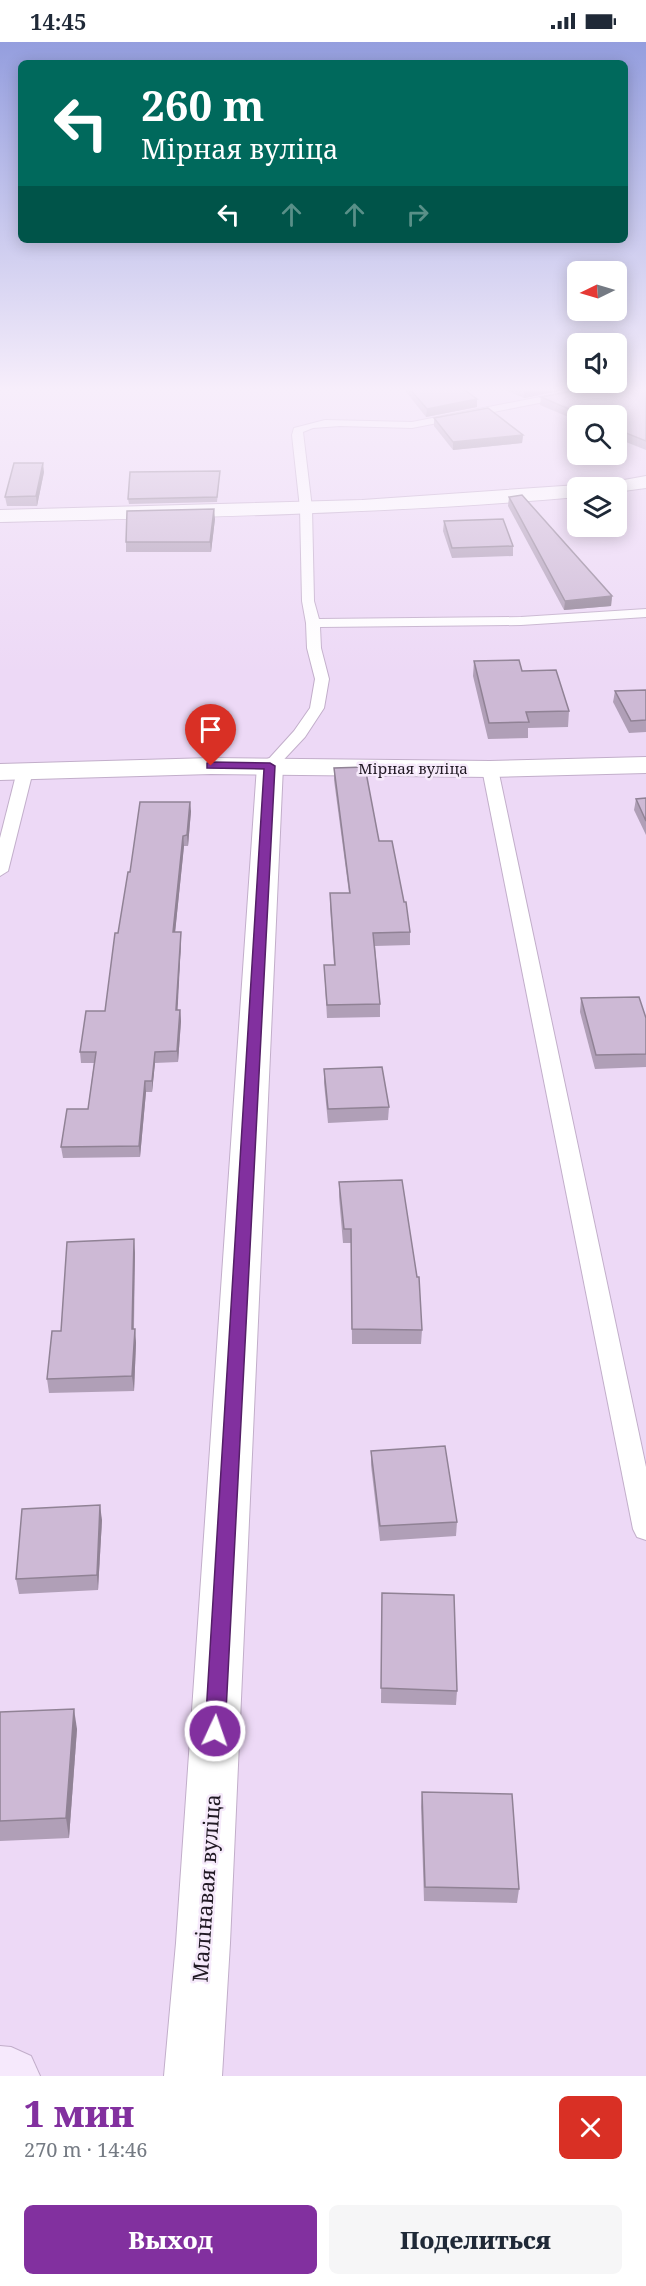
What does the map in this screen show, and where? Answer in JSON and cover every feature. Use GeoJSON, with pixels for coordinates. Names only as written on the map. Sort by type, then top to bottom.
{"type":"FeatureCollection","features":[{"type":"Feature","properties":{"kind":"main road"},"geometry":{"type":"LineString","coordinates":[[0,2075],[11,2076]]}},
{"type":"Feature","properties":{"kind":"street"},"geometry":{"type":"LineString","coordinates":[[0,516],[306,508],[567,492]]}},
{"type":"Feature","properties":{"kind":"street","name":"Мірная вуліца"},"geometry":{"type":"LineString","coordinates":[[13,771],[270,766],[490,769],[646,765]]}},
{"type":"Feature","properties":{"kind":"street","name":"Малінавая вуліца"},"geometry":{"type":"LineString","coordinates":[[193,2076],[204,1931],[270,766]]}},
{"type":"Feature","properties":{"kind":"lane"},"geometry":{"type":"LineString","coordinates":[[270,766],[300,734],[317,708],[322,679],[314,648],[313,623],[308,601],[306,508],[303,483]]}},
{"type":"Feature","properties":{"kind":"lane"},"geometry":{"type":"LineString","coordinates":[[313,623],[474,622],[646,613]]}},
{"type":"Feature","properties":{"kind":"lane"},"geometry":{"type":"LineString","coordinates":[[490,769],[646,1529]]}},
{"type":"Feature","properties":{"kind":"lane"},"geometry":{"type":"LineString","coordinates":[[0,871],[13,771]]}},
{"type":"Feature","properties":{"kind":"building"},"geometry":{"type":"Polygon","coordinates":[[[9,483],[39,483],[36,496],[5,497],[9,483]]]}},
{"type":"Feature","properties":{"kind":"building"},"geometry":{"type":"Polygon","coordinates":[[[129,483],[219,483],[217,497],[128,499],[129,483]]]}},
{"type":"Feature","properties":{"kind":"building"},"geometry":{"type":"Polygon","coordinates":[[[522,495],[612,596],[565,601],[509,497],[522,495]]]}},
{"type":"Feature","properties":{"kind":"building"},"geometry":{"type":"Polygon","coordinates":[[[214,509],[210,542],[126,542],[127,511],[214,509]]]}},
{"type":"Feature","properties":{"kind":"building"},"geometry":{"type":"Polygon","coordinates":[[[503,519],[513,546],[452,548],[444,521],[503,519]]]}},
{"type":"Feature","properties":{"kind":"building"},"geometry":{"type":"Polygon","coordinates":[[[519,660],[522,671],[556,670],[569,711],[526,712],[529,722],[489,723],[474,661],[519,660]]]}},
{"type":"Feature","properties":{"kind":"building"},"geometry":{"type":"Polygon","coordinates":[[[646,690],[646,720],[631,721],[615,691],[646,690]]]}},
{"type":"Feature","properties":{"kind":"building"},"geometry":{"type":"Polygon","coordinates":[[[365,767],[379,841],[392,841],[404,902],[406,902],[410,932],[373,933],[380,1004],[327,1005],[324,965],[335,965],[330,893],[350,893],[334,768],[365,767]]]}},
{"type":"Feature","properties":{"kind":"building"},"geometry":{"type":"Polygon","coordinates":[[[646,798],[646,821],[636,799],[646,798]]]}},
{"type":"Feature","properties":{"kind":"building"},"geometry":{"type":"Polygon","coordinates":[[[140,802],[190,802],[187,835],[183,836],[173,932],[181,932],[176,1010],[180,1010],[177,1051],[155,1052],[152,1081],[145,1081],[139,1146],[61,1147],[67,1109],[88,1109],[96,1052],[80,1052],[86,1011],[105,1011],[115,933],[118,933],[128,872],[130,872],[140,802]]]}},
{"type":"Feature","properties":{"kind":"building"},"geometry":{"type":"Polygon","coordinates":[[[639,997],[646,1018],[646,1054],[596,1055],[581,998],[639,997]]]}},
{"type":"Feature","properties":{"kind":"building"},"geometry":{"type":"Polygon","coordinates":[[[382,1067],[389,1107],[328,1109],[324,1069],[382,1067]]]}},
{"type":"Feature","properties":{"kind":"building"},"geometry":{"type":"Polygon","coordinates":[[[402,1180],[417,1277],[419,1277],[422,1330],[352,1329],[351,1229],[344,1229],[339,1182],[402,1180]]]}},
{"type":"Feature","properties":{"kind":"building"},"geometry":{"type":"Polygon","coordinates":[[[134,1239],[132,1329],[135,1329],[132,1376],[47,1379],[52,1331],[61,1331],[67,1242],[134,1239]]]}},
{"type":"Feature","properties":{"kind":"building"},"geometry":{"type":"Polygon","coordinates":[[[445,1446],[457,1522],[380,1526],[371,1451],[445,1446]]]}},
{"type":"Feature","properties":{"kind":"building"},"geometry":{"type":"Polygon","coordinates":[[[100,1505],[97,1575],[16,1579],[22,1509],[100,1505]]]}},
{"type":"Feature","properties":{"kind":"building"},"geometry":{"type":"Polygon","coordinates":[[[382,1593],[454,1595],[457,1691],[381,1688],[382,1593]]]}},
{"type":"Feature","properties":{"kind":"building"},"geometry":{"type":"Polygon","coordinates":[[[74,1709],[66,1818],[0,1821],[0,1712],[74,1709]]]}},
{"type":"Feature","properties":{"kind":"building"},"geometry":{"type":"Polygon","coordinates":[[[422,1792],[512,1794],[519,1889],[425,1887],[422,1792]]]}},
{"type":"Feature","properties":{"kind":"route"},"geometry":{"type":"LineString","coordinates":[[211,766],[270,766],[215,1731]]}}]}
